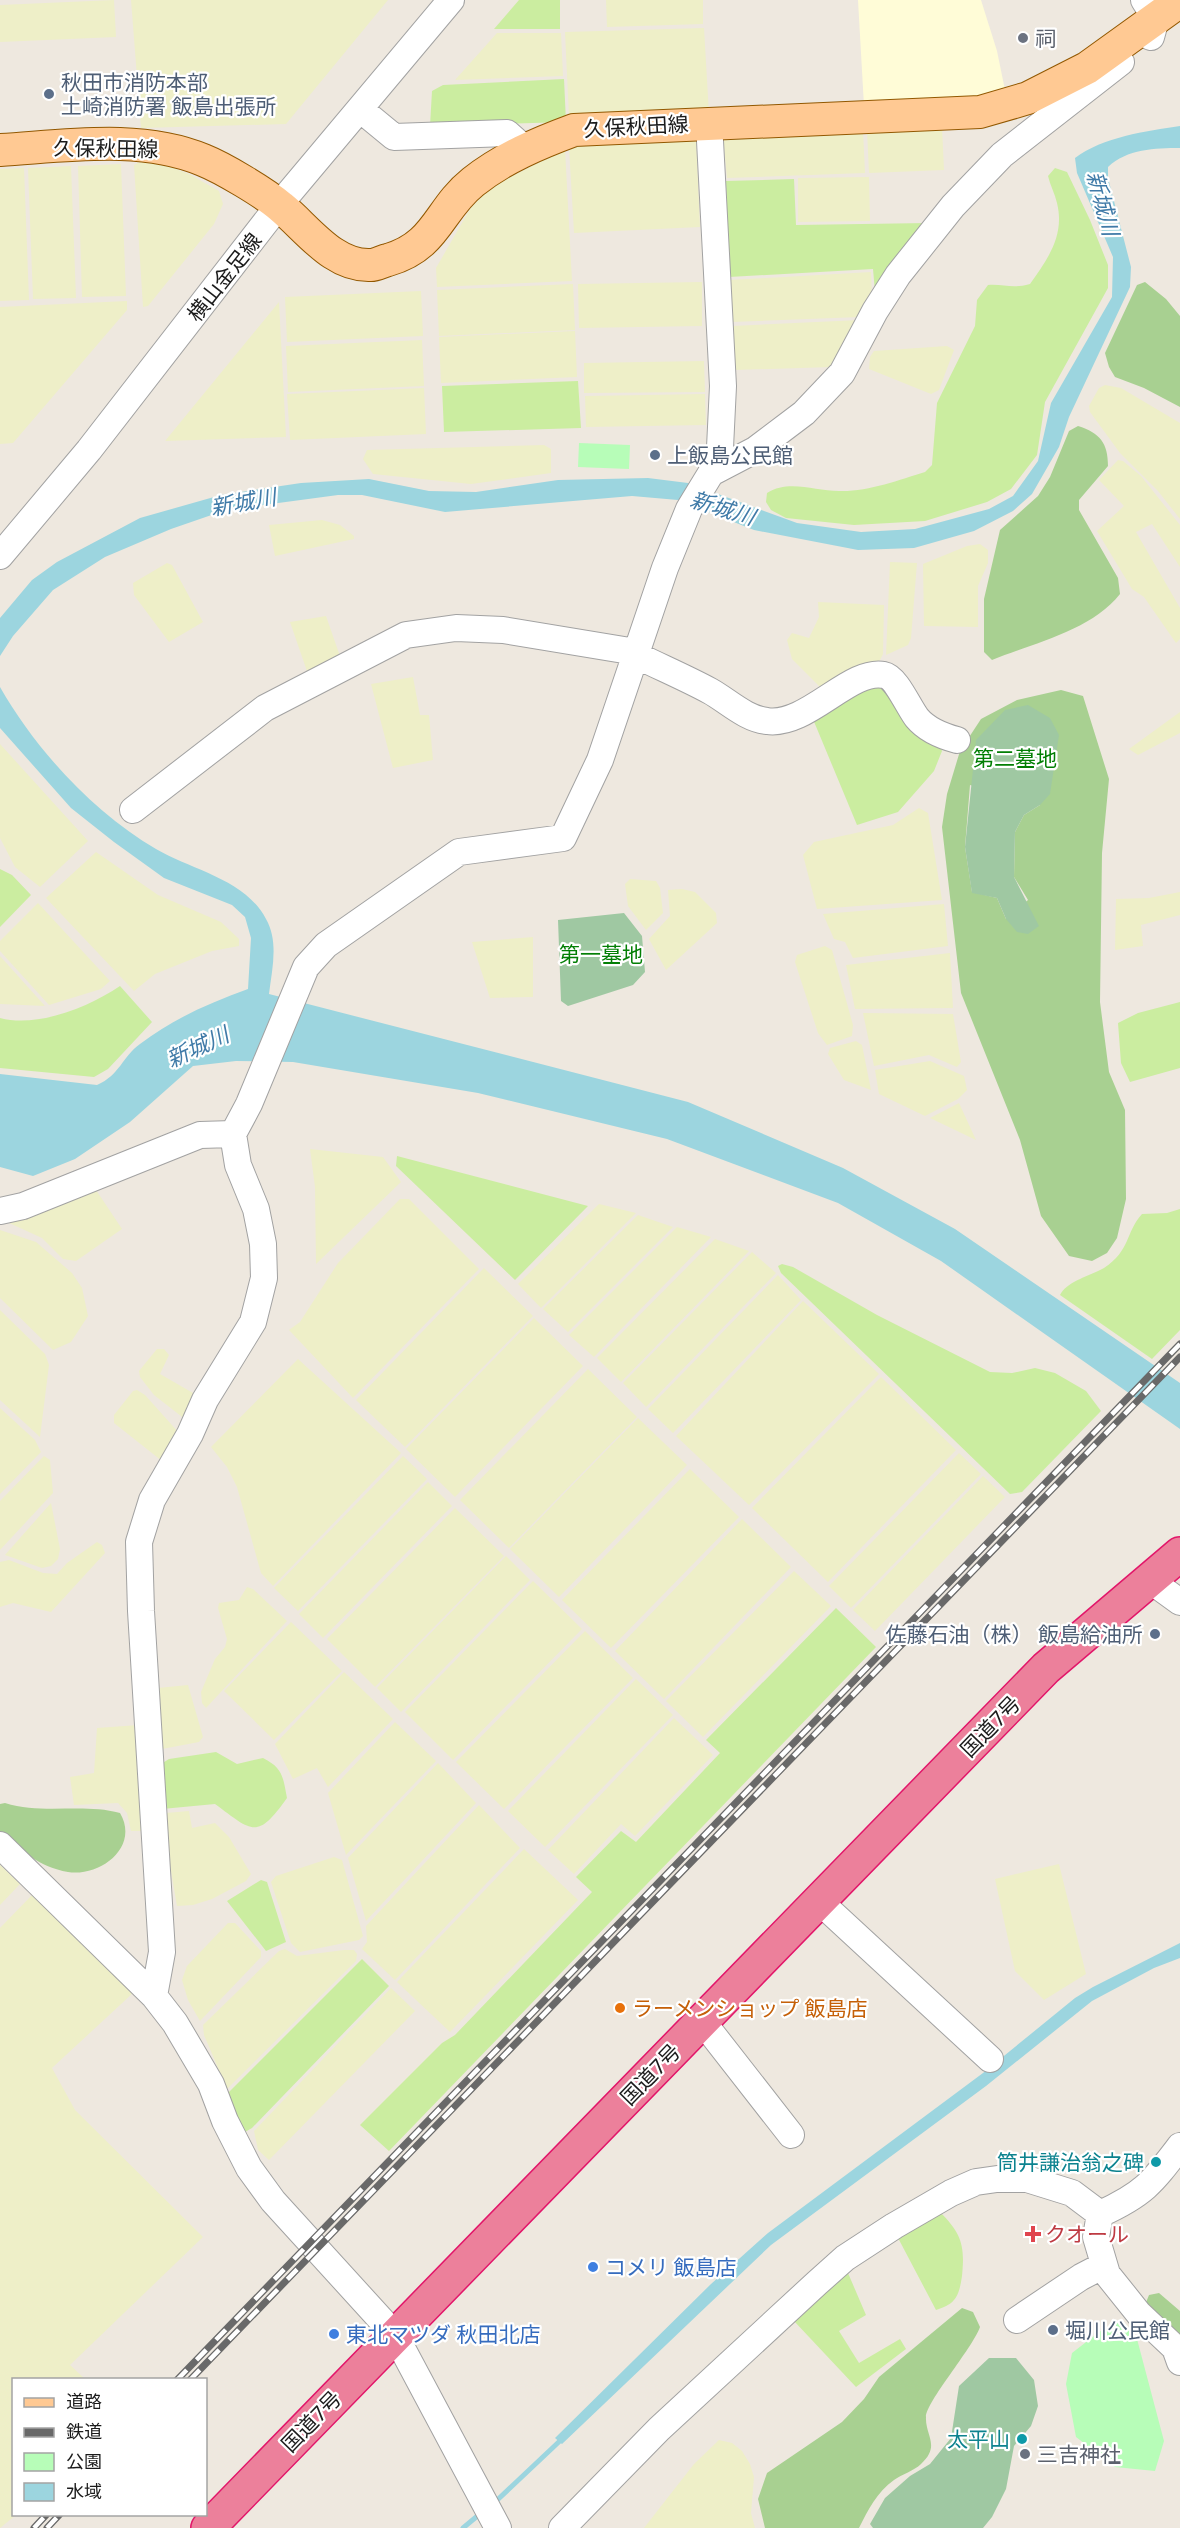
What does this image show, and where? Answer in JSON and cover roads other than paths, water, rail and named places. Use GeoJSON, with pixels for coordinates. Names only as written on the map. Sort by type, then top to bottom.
{"type":"FeatureCollection","features":[{"type":"Feature","properties":{"kind":"highway","name":"国道7号"},"geometry":{"type":"LineString","coordinates":[[208,2528],[1046,1668],[1180,1554]]}},
{"type":"Feature","properties":{"kind":"main road","name":"久保秋田線"},"geometry":{"type":"LineString","coordinates":[[0,150],[128,145],[166,148],[204,160],[279,205],[338,257],[370,265],[405,255],[428,238],[452,204],[473,182],[526,150],[574,130],[709,122],[980,112],[1076,84],[1087,68],[1160,7]]}},
{"type":"Feature","properties":{"kind":"street","name":"横山金足線"},"geometry":{"type":"LineString","coordinates":[[0,556],[96,441],[279,205],[451,0]]}},
{"type":"Feature","properties":{"kind":"street"},"geometry":{"type":"LineString","coordinates":[[715,470],[755,450],[804,413],[842,373],[875,311],[898,275],[953,206],[1076,84]]}},
{"type":"Feature","properties":{"kind":"street"},"geometry":{"type":"LineString","coordinates":[[360,109],[394,137],[507,133],[526,150]]}},
{"type":"Feature","properties":{"kind":"street"},"geometry":{"type":"LineString","coordinates":[[154,1996],[162,1953],[139,1542],[152,1500],[190,1434],[205,1400],[253,1322],[264,1278],[263,1244],[256,1209],[238,1165],[233,1134],[249,1104],[306,967],[326,945],[459,852],[564,838],[600,760],[636,653],[689,509],[715,470],[723,386],[709,122]]}},
{"type":"Feature","properties":{"kind":"street"},"geometry":{"type":"LineString","coordinates":[[133,810],[265,708],[406,635],[456,628],[503,630],[636,653],[711,692],[750,716],[767,722],[798,716],[867,676],[884,675],[894,682],[918,720],[939,735],[957,740]]}},
{"type":"Feature","properties":{"kind":"street"},"geometry":{"type":"LineString","coordinates":[[0,1211],[23,1206],[200,1135],[233,1134]]}},
{"type":"Feature","properties":{"kind":"street"},"geometry":{"type":"LineString","coordinates":[[1151,1581],[1180,1602]]}},
{"type":"Feature","properties":{"kind":"street"},"geometry":{"type":"LineString","coordinates":[[0,1845],[154,1996],[175,2023],[211,2084],[225,2121],[249,2168],[273,2201],[395,2335],[491,2514]]}},
{"type":"Feature","properties":{"kind":"street"},"geometry":{"type":"LineString","coordinates":[[820,1902],[990,2059]]}},
{"type":"Feature","properties":{"kind":"street"},"geometry":{"type":"LineString","coordinates":[[702,2021],[791,2135]]}},
{"type":"Feature","properties":{"kind":"street"},"geometry":{"type":"LineString","coordinates":[[1100,2214],[1131,2200],[1146,2187],[1180,2146]]}},
{"type":"Feature","properties":{"kind":"street"},"geometry":{"type":"LineString","coordinates":[[562,2528],[659,2429],[817,2283],[845,2258],[894,2226],[951,2193],[976,2182],[997,2179],[1027,2179],[1072,2193],[1100,2214]]}},
{"type":"Feature","properties":{"kind":"street"},"geometry":{"type":"LineString","coordinates":[[1100,2214],[1096,2237],[1107,2274],[1139,2314],[1175,2348],[1180,2362]]}},
{"type":"Feature","properties":{"kind":"street"},"geometry":{"type":"LineString","coordinates":[[1017,2320],[1081,2277],[1104,2265]]}},
{"type":"Feature","properties":{"kind":"water","name":"新城川"},"geometry":{"type":"Polygon","coordinates":[[[1180,126],[1180,148],[1151,149],[1133,153],[1108,167],[1108,178],[1131,267],[1130,287],[1069,417],[1059,447],[1032,494],[1013,511],[974,531],[914,548],[858,550],[754,530],[678,500],[632,496],[445,512],[362,495],[338,495],[226,510],[171,529],[105,557],[53,590],[13,636],[0,656],[0,618],[32,580],[57,562],[140,518],[221,495],[301,483],[369,479],[429,491],[476,492],[558,480],[648,478],[688,483],[797,523],[861,532],[915,529],[989,509],[1013,496],[1038,461],[1051,403],[1112,297],[1113,257],[1077,173],[1075,158],[1112,140],[1180,126]]]}},
{"type":"Feature","properties":{"kind":"water","name":"新城川"},"geometry":{"type":"Polygon","coordinates":[[[0,687],[14,711],[49,756],[88,798],[110,817],[156,849],[217,877],[245,894],[257,905],[266,919],[272,937],[274,956],[269,994],[688,1102],[843,1168],[955,1229],[1180,1383],[1180,1429],[941,1261],[838,1203],[667,1139],[478,1093],[293,1062],[236,1061],[193,1066],[130,1122],[75,1159],[33,1176],[0,1167],[0,1074],[97,1085],[105,1081],[134,1049],[165,1027],[192,1012],[248,989],[251,938],[245,917],[232,905],[164,878],[71,808],[0,728],[0,687]]]}},
{"type":"Feature","properties":{"kind":"water"},"geometry":{"type":"Polygon","coordinates":[[[1180,1943],[1180,1958],[1154,1968],[1092,2001],[986,2086],[771,2245],[562,2444],[555,2438],[711,2284],[768,2233],[983,2073],[1075,1998],[1180,1943]]]}},
{"type":"Feature","properties":{"kind":"waterway"},"geometry":{"type":"LineString","coordinates":[[493,2504],[563,2438]]}},
{"type":"Feature","properties":{"kind":"waterway"},"geometry":{"type":"LineString","coordinates":[[463,2528],[481,2513]]}},
{"type":"Feature","properties":{"kind":"railway"},"geometry":{"type":"LineString","coordinates":[[179,2378],[1180,1344]]}},
{"type":"Feature","properties":{"kind":"railway"},"geometry":{"type":"LineString","coordinates":[[192,2378],[1180,1357]]}},
{"type":"Feature","properties":{"kind":"railway"},"geometry":{"type":"LineString","coordinates":[[34,2528],[45,2516]]}},
{"type":"Feature","properties":{"kind":"railway"},"geometry":{"type":"LineString","coordinates":[[47,2528],[58,2516]]}},
{"type":"Feature","properties":{"kind":"place","name":"祠"},"geometry":{"type":"Point","coordinates":[1023,38]}},
{"type":"Feature","properties":{"kind":"place","name":"秋田市消防本部 土崎消防署 飯島出張所"},"geometry":{"type":"Point","coordinates":[49,94]}},
{"type":"Feature","properties":{"kind":"place","name":"上飯島公民館"},"geometry":{"type":"Point","coordinates":[655,455]}},
{"type":"Feature","properties":{"kind":"place","name":"佐藤石油（株） 飯島給油所"},"geometry":{"type":"Point","coordinates":[1155,1634]}},
{"type":"Feature","properties":{"kind":"place","name":"ラーメンショップ 飯島店"},"geometry":{"type":"Point","coordinates":[620,2008]}},
{"type":"Feature","properties":{"kind":"place","name":"筒井謙治翁之碑"},"geometry":{"type":"Point","coordinates":[1156,2162]}},
{"type":"Feature","properties":{"kind":"place","name":"クオール"},"geometry":{"type":"Point","coordinates":[1033,2234]}},
{"type":"Feature","properties":{"kind":"place","name":"コメリ 飯島店"},"geometry":{"type":"Point","coordinates":[593,2267]}},
{"type":"Feature","properties":{"kind":"place","name":"堀川公民館"},"geometry":{"type":"Point","coordinates":[1053,2330]}},
{"type":"Feature","properties":{"kind":"place","name":"東北マツダ 秋田北店"},"geometry":{"type":"Point","coordinates":[334,2334]}},
{"type":"Feature","properties":{"kind":"place","name":"太平山"},"geometry":{"type":"Point","coordinates":[1022,2439]}},
{"type":"Feature","properties":{"kind":"place","name":"三吉神社"},"geometry":{"type":"Point","coordinates":[1025,2454]}},
{"type":"Feature","properties":{"kind":"park label","name":"第二墓地"},"geometry":{"type":"Point","coordinates":[1015,758]}},
{"type":"Feature","properties":{"kind":"park label","name":"第一墓地"},"geometry":{"type":"Point","coordinates":[601,954]}}]}
